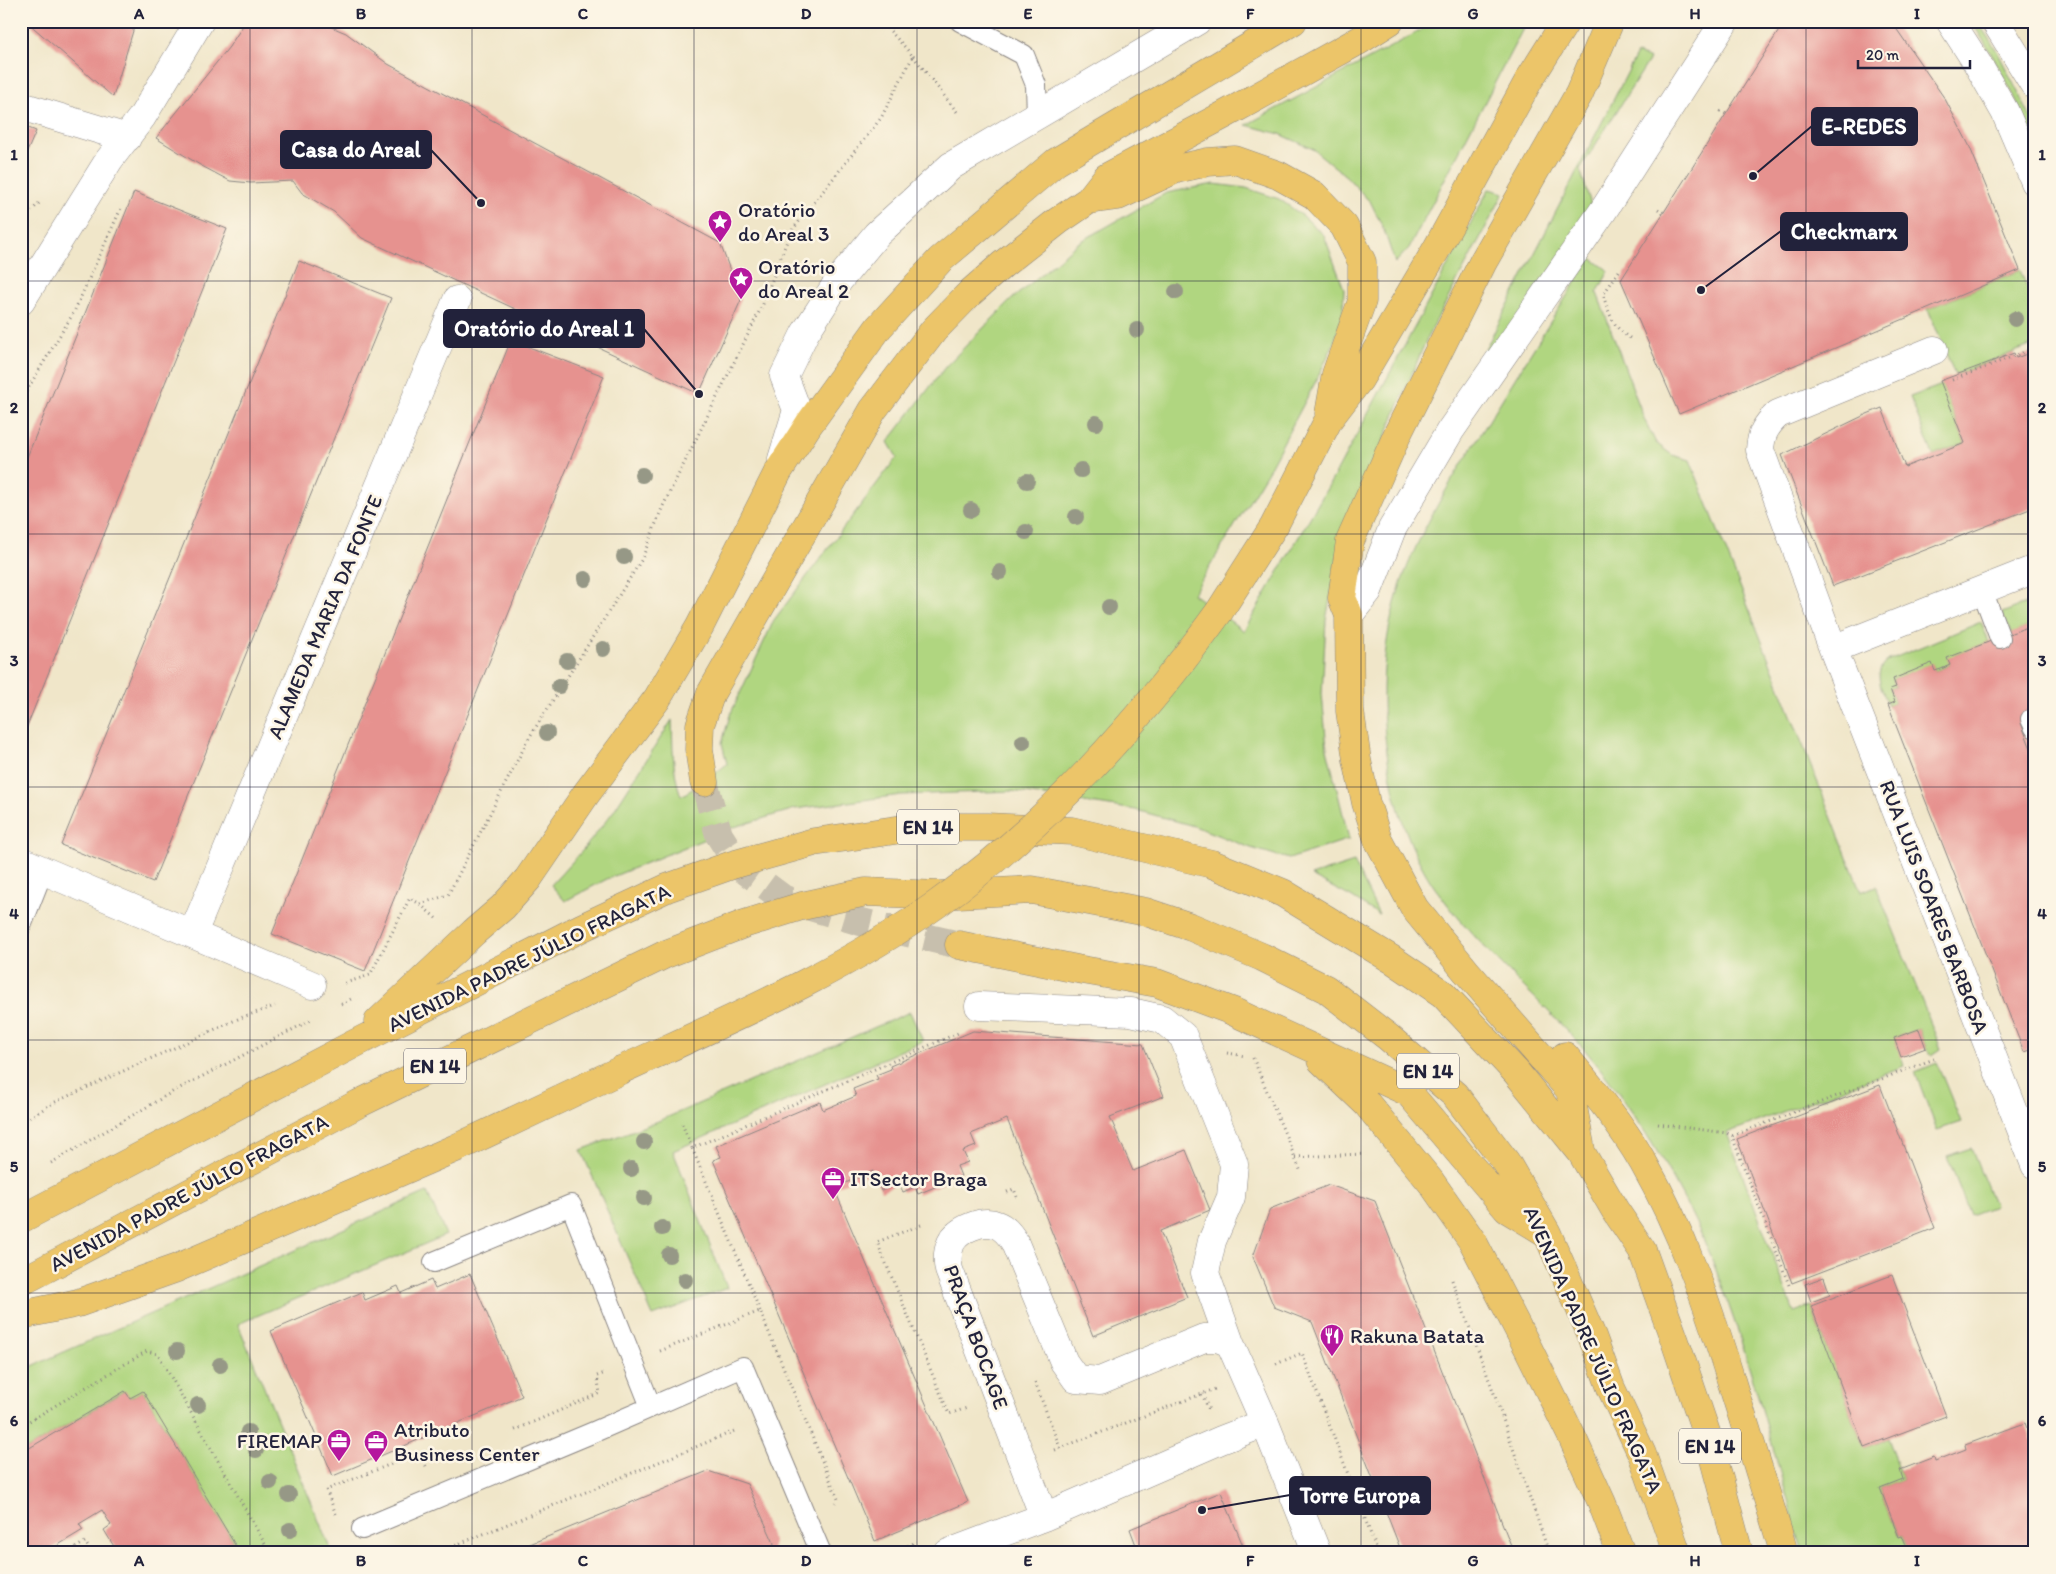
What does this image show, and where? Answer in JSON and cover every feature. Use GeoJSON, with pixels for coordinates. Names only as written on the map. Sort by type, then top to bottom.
{"type":"FeatureCollection","features":[{"type":"Feature","properties":{"kind":"highway"},"geometry":{"type":"LineString","coordinates":[[354,1044],[503,907],[528,879],[586,794],[657,699],[700,626],[778,472],[808,424],[879,327],[940,260],[1056,162],[1293,21]]}},
{"type":"Feature","properties":{"kind":"highway"},"geometry":{"type":"LineString","coordinates":[[704,782],[699,749],[700,725],[711,692],[874,410],[934,330],[970,293],[1002,265],[1058,221],[1089,200],[1106,177],[1224,115],[1360,40],[1390,21]]}},
{"type":"Feature","properties":{"kind":"highway"},"geometry":{"type":"LineString","coordinates":[[21,1315],[78,1304],[177,1268],[456,1148],[779,996],[870,947],[938,904],[998,856],[1056,804],[1136,720],[1219,612],[1274,526],[1329,419],[1359,380],[1398,315],[1436,250],[1529,80],[1566,21]]}},
{"type":"Feature","properties":{"kind":"highway"},"geometry":{"type":"LineString","coordinates":[[1581,1152],[1570,1090],[1466,971],[1415,909],[1378,840],[1366,803],[1357,760],[1350,711],[1349,614],[1342,598],[1350,541],[1398,433],[1483,262],[1579,94],[1610,21]]}},
{"type":"Feature","properties":{"kind":"highway"},"geometry":{"type":"LineString","coordinates":[[1089,200],[1118,196],[1176,169],[1208,162],[1235,160],[1278,175],[1314,195],[1344,226],[1362,262],[1362,301],[1336,374],[1329,419]]}},
{"type":"Feature","properties":{"kind":"highway","name":"AVENIDA PADRE JÚLIO FRAGATA"},"geometry":{"type":"LineString","coordinates":[[21,1219],[354,1044],[581,928],[667,888],[732,865],[814,842],[916,827],[987,826],[1072,831],[1212,864],[1283,893],[1393,960],[1442,994],[1516,1072],[1581,1152],[1615,1210],[1642,1250],[1709,1441],[1739,1553]]}},
{"type":"Feature","properties":{"kind":"highway","name":"AVENIDA PADRE JÚLIO FRAGATA"},"geometry":{"type":"LineString","coordinates":[[21,1282],[358,1104],[666,954],[752,922],[802,906],[866,892],[940,895],[1032,890],[1146,912],[1191,927],[1262,957],[1326,990],[1388,1037],[1455,1095],[1506,1162],[1547,1233],[1592,1336],[1611,1388],[1642,1454],[1677,1553]]}},
{"type":"Feature","properties":{"kind":"highway"},"geometry":{"type":"LineString","coordinates":[[1415,909],[1552,1041],[1605,1104],[1642,1161],[1669,1210],[1696,1275],[1719,1340],[1784,1553]]}},
{"type":"Feature","properties":{"kind":"highway"},"geometry":{"type":"LineString","coordinates":[[959,945],[1157,983],[1232,1011],[1408,1092],[1507,1209],[1547,1233]]}},
{"type":"Feature","properties":{"kind":"highway"},"geometry":{"type":"LineString","coordinates":[[1301,1043],[1330,1067],[1367,1104],[1430,1182],[1472,1242],[1528,1348],[1572,1438],[1602,1504],[1621,1553]]}},
{"type":"Feature","properties":{"kind":"street"},"geometry":{"type":"LineString","coordinates":[[778,472],[797,410],[784,376],[805,332],[839,280],[877,234],[951,166],[1196,21]]}},
{"type":"Feature","properties":{"kind":"street"},"geometry":{"type":"LineString","coordinates":[[1349,614],[1368,591],[1392,529],[1450,431],[1603,211],[1725,21]]}},
{"type":"Feature","properties":{"kind":"street"},"geometry":{"type":"LineString","coordinates":[[1950,21],[1977,62],[2005,112],[2035,182]]}},
{"type":"Feature","properties":{"kind":"street"},"geometry":{"type":"LineString","coordinates":[[1995,21],[2035,86]]}},
{"type":"Feature","properties":{"kind":"street"},"geometry":{"type":"LineString","coordinates":[[21,301],[109,160],[127,138],[194,27]]}},
{"type":"Feature","properties":{"kind":"street"},"geometry":{"type":"LineString","coordinates":[[21,106],[127,138]]}},
{"type":"Feature","properties":{"kind":"street","name":"ALAMEDA MARIA DA FONTE"},"geometry":{"type":"LineString","coordinates":[[192,933],[457,300]]}},
{"type":"Feature","properties":{"kind":"street","name":"RUA LUIS SOARES BARBOSA"},"geometry":{"type":"LineString","coordinates":[[1934,350],[1778,414],[1766,425],[1761,436],[1760,450],[1833,649],[2035,1165]]}},
{"type":"Feature","properties":{"kind":"street"},"geometry":{"type":"LineString","coordinates":[[1833,649],[2035,569]]}},
{"type":"Feature","properties":{"kind":"street"},"geometry":{"type":"LineString","coordinates":[[32,865],[312,984]]}},
{"type":"Feature","properties":{"kind":"street"},"geometry":{"type":"LineString","coordinates":[[979,1006],[1131,1012],[1162,1019],[1183,1036],[1234,1164],[1231,1197],[1212,1241],[1206,1272],[1230,1343],[1265,1423],[1317,1553]]}},
{"type":"Feature","properties":{"kind":"street","name":"PRAÇA BOCAGE"},"geometry":{"type":"LineString","coordinates":[[1044,1517],[948,1270],[947,1257],[952,1242],[957,1237],[976,1225],[988,1223],[996,1225],[1009,1234],[1014,1241],[1064,1362],[1076,1379],[1100,1381],[1204,1338],[1218,1338],[1230,1343]]}},
{"type":"Feature","properties":{"kind":"street"},"geometry":{"type":"LineString","coordinates":[[937,1545],[1044,1517],[1221,1440],[1265,1423]]}},
{"type":"Feature","properties":{"kind":"lane"},"geometry":{"type":"LineString","coordinates":[[960,21],[1024,55],[1036,85],[1037,116]]}},
{"type":"Feature","properties":{"kind":"lane"},"geometry":{"type":"LineString","coordinates":[[1982,590],[2000,638]]}},
{"type":"Feature","properties":{"kind":"lane"},"geometry":{"type":"LineString","coordinates":[[21,926],[32,865]]}},
{"type":"Feature","properties":{"kind":"lane"},"geometry":{"type":"LineString","coordinates":[[434,1262],[570,1205],[652,1407]]}},
{"type":"Feature","properties":{"kind":"lane"},"geometry":{"type":"LineString","coordinates":[[362,1529],[743,1367],[821,1553]]}},
{"type":"Feature","properties":{"kind":"path"},"geometry":{"type":"LineString","coordinates":[[881,21],[913,56],[958,112]]}},
{"type":"Feature","properties":{"kind":"path"},"geometry":{"type":"LineString","coordinates":[[1777,22],[1783,25]]}},
{"type":"Feature","properties":{"kind":"path"},"geometry":{"type":"LineString","coordinates":[[344,983],[370,975],[410,898],[420,904],[448,895],[529,738],[642,559],[662,508],[763,304],[790,233],[881,118],[913,56]]}},
{"type":"Feature","properties":{"kind":"path"},"geometry":{"type":"LineString","coordinates":[[1720,111],[1726,114]]}},
{"type":"Feature","properties":{"kind":"path"},"geometry":{"type":"LineString","coordinates":[[21,400],[74,312],[124,202]]}},
{"type":"Feature","properties":{"kind":"path"},"geometry":{"type":"LineString","coordinates":[[1658,209],[1664,213]]}},
{"type":"Feature","properties":{"kind":"path"},"geometry":{"type":"LineString","coordinates":[[1618,271],[1603,295],[1612,320],[1620,332],[1630,338]]}},
{"type":"Feature","properties":{"kind":"path"},"geometry":{"type":"LineString","coordinates":[[1949,381],[2035,348]]}},
{"type":"Feature","properties":{"kind":"path"},"geometry":{"type":"LineString","coordinates":[[339,1005],[356,996]]}},
{"type":"Feature","properties":{"kind":"path"},"geometry":{"type":"LineString","coordinates":[[21,1122],[62,1099],[240,1018],[284,1003]]}},
{"type":"Feature","properties":{"kind":"path"},"geometry":{"type":"LineString","coordinates":[[48,1166],[174,1090],[322,1014]]}},
{"type":"Feature","properties":{"kind":"path"},"geometry":{"type":"LineString","coordinates":[[692,1148],[962,1031]]}},
{"type":"Feature","properties":{"kind":"path"},"geometry":{"type":"LineString","coordinates":[[1219,1052],[1252,1056],[1301,1172]]}},
{"type":"Feature","properties":{"kind":"path"},"geometry":{"type":"LineString","coordinates":[[1732,1136],[1934,1059]]}},
{"type":"Feature","properties":{"kind":"path"},"geometry":{"type":"LineString","coordinates":[[1656,1123],[1727,1133],[1732,1136],[1789,1285]]}},
{"type":"Feature","properties":{"kind":"path"},"geometry":{"type":"LineString","coordinates":[[682,1124],[760,1311]]}},
{"type":"Feature","properties":{"kind":"path"},"geometry":{"type":"LineString","coordinates":[[1295,1157],[1369,1154]]}},
{"type":"Feature","properties":{"kind":"path"},"geometry":{"type":"LineString","coordinates":[[924,1224],[877,1242],[948,1414],[972,1407]]}},
{"type":"Feature","properties":{"kind":"path"},"geometry":{"type":"LineString","coordinates":[[1449,1271],[1495,1396],[1549,1553]]}},
{"type":"Feature","properties":{"kind":"path"},"geometry":{"type":"LineString","coordinates":[[21,1426],[148,1351],[158,1354],[270,1553]]}},
{"type":"Feature","properties":{"kind":"path"},"geometry":{"type":"LineString","coordinates":[[1060,1448],[1245,1377],[1302,1353],[1378,1553]]}},
{"type":"Feature","properties":{"kind":"path"},"geometry":{"type":"LineString","coordinates":[[437,1553],[738,1430],[742,1439]]}},
{"type":"Feature","properties":{"kind":"path"},"geometry":{"type":"LineString","coordinates":[[67,1553],[85,1542],[92,1553]]}},
{"type":"Feature","properties":{"kind":"path"},"geometry":{"type":"LineString","coordinates":[[889,1553],[937,1545]]}},
{"type":"Feature","properties":{"kind":"green space"},"geometry":{"type":"Polygon","coordinates":[[[1435,21],[1527,21],[1409,248],[1395,263],[1384,230],[1371,203],[1347,177],[1313,149],[1280,134],[1246,125],[1435,21]]]}},
{"type":"Feature","properties":{"kind":"green space"},"geometry":{"type":"Polygon","coordinates":[[[1971,21],[1977,21],[1997,51],[2035,126],[2035,140],[2005,79],[1971,21]]]}},
{"type":"Feature","properties":{"kind":"green space"},"geometry":{"type":"Polygon","coordinates":[[[1637,54],[1650,59],[1580,169],[1593,211],[1451,416],[1637,54]]]}},
{"type":"Feature","properties":{"kind":"green space"},"geometry":{"type":"Polygon","coordinates":[[[1214,184],[1246,188],[1279,199],[1303,216],[1324,235],[1344,289],[1343,312],[1334,343],[1317,379],[1268,471],[1193,594],[1244,631],[1336,473],[1489,189],[1504,193],[1428,336],[1341,541],[1326,620],[1322,694],[1327,749],[1349,839],[1289,859],[1251,848],[1194,826],[1136,810],[1012,791],[901,795],[795,809],[734,827],[607,879],[565,901],[551,885],[583,850],[613,812],[672,720],[674,768],[681,796],[704,782],[727,764],[722,743],[730,715],[774,620],[897,457],[888,442],[946,366],[1011,300],[1078,243],[1166,193],[1214,184]]]}},
{"type":"Feature","properties":{"kind":"green space"},"geometry":{"type":"Polygon","coordinates":[[[1591,258],[1609,271],[1597,293],[1645,421],[1656,443],[1672,455],[1690,460],[1861,892],[1876,886],[1941,1049],[1932,1055],[1926,1048],[1919,1029],[1895,1038],[1904,1066],[1727,1133],[1794,1312],[1811,1306],[1864,1447],[1888,1438],[1903,1479],[1880,1488],[1899,1537],[1902,1536],[1909,1553],[1803,1553],[1760,1404],[1725,1293],[1695,1220],[1676,1184],[1634,1115],[1591,1058],[1488,951],[1435,888],[1427,876],[1406,832],[1396,801],[1384,730],[1383,687],[1386,645],[1402,580],[1411,557],[1446,490],[1591,258]]]}},
{"type":"Feature","properties":{"kind":"green space"},"geometry":{"type":"Polygon","coordinates":[[[2020,270],[2035,307],[2035,344],[1955,375],[1928,309],[2020,270]]]}},
{"type":"Feature","properties":{"kind":"green space"},"geometry":{"type":"Polygon","coordinates":[[[1942,385],[1965,443],[1933,455],[1910,397],[1942,385]]]}},
{"type":"Feature","properties":{"kind":"green space"},"geometry":{"type":"Polygon","coordinates":[[[2035,600],[2035,624],[2011,634],[2002,613],[2035,600]]]}},
{"type":"Feature","properties":{"kind":"green space"},"geometry":{"type":"Polygon","coordinates":[[[1981,622],[1989,642],[1948,658],[1950,665],[1935,671],[1932,664],[1893,679],[1896,687],[1890,689],[1895,702],[1888,705],[1879,675],[1880,670],[1889,660],[1981,622]]]}},
{"type":"Feature","properties":{"kind":"green space"},"geometry":{"type":"Polygon","coordinates":[[[1354,862],[1379,915],[1351,897],[1311,876],[1354,862]]]}},
{"type":"Feature","properties":{"kind":"green space"},"geometry":{"type":"Polygon","coordinates":[[[910,1012],[923,1041],[673,1151],[727,1288],[653,1316],[581,1150],[661,1120],[910,1012]]]}},
{"type":"Feature","properties":{"kind":"green space"},"geometry":{"type":"Polygon","coordinates":[[[1937,1063],[1961,1122],[1937,1130],[1915,1072],[1937,1063]]]}},
{"type":"Feature","properties":{"kind":"green space"},"geometry":{"type":"Polygon","coordinates":[[[1971,1148],[1994,1206],[1970,1215],[1947,1156],[1971,1148]]]}},
{"type":"Feature","properties":{"kind":"green space"},"geometry":{"type":"Polygon","coordinates":[[[427,1192],[446,1235],[238,1324],[332,1553],[240,1553],[143,1391],[130,1398],[124,1391],[21,1453],[21,1371],[427,1192]]]}},
{"type":"Feature","properties":{"kind":"building"},"geometry":{"type":"Polygon","coordinates":[[[26,21],[136,21],[113,97],[26,21]]]}},
{"type":"Feature","properties":{"kind":"building"},"geometry":{"type":"Polygon","coordinates":[[[246,21],[317,21],[346,33],[388,64],[720,243],[741,300],[699,394],[362,238],[334,212],[302,193],[293,181],[251,183],[230,181],[156,138],[229,47],[246,21]]]}},
{"type":"Feature","properties":{"kind":"building"},"geometry":{"type":"Polygon","coordinates":[[[1785,21],[1891,21],[1945,99],[1969,145],[2020,270],[1679,414],[1621,280],[1785,21]]]}},
{"type":"Feature","properties":{"kind":"building"},"geometry":{"type":"Polygon","coordinates":[[[21,125],[36,131],[21,166],[21,125]]]}},
{"type":"Feature","properties":{"kind":"building"},"geometry":{"type":"Polygon","coordinates":[[[134,192],[227,229],[21,741],[21,472],[134,192]]]}},
{"type":"Feature","properties":{"kind":"building"},"geometry":{"type":"Polygon","coordinates":[[[299,261],[391,298],[153,882],[61,845],[299,261]]]}},
{"type":"Feature","properties":{"kind":"building"},"geometry":{"type":"Polygon","coordinates":[[[511,340],[604,376],[365,971],[272,934],[511,340]]]}},
{"type":"Feature","properties":{"kind":"building"},"geometry":{"type":"Polygon","coordinates":[[[2035,351],[2035,507],[1833,586],[1782,455],[1882,408],[1905,467],[1965,443],[1940,381],[2014,353],[2016,358],[2035,351]]]}},
{"type":"Feature","properties":{"kind":"building"},"geometry":{"type":"Polygon","coordinates":[[[2035,624],[2035,718],[2021,723],[2035,759],[2035,1048],[2024,1052],[1888,705],[1895,702],[1890,689],[1896,687],[1893,679],[1932,663],[1935,671],[1941,669],[1950,665],[1947,658],[2035,624]]]}},
{"type":"Feature","properties":{"kind":"building"},"geometry":{"type":"Polygon","coordinates":[[[1919,1029],[1926,1048],[1901,1057],[1894,1038],[1919,1029]]]}},
{"type":"Feature","properties":{"kind":"building"},"geometry":{"type":"Polygon","coordinates":[[[973,1031],[1143,1044],[1164,1096],[1110,1117],[1133,1171],[1186,1150],[1210,1210],[1160,1231],[1187,1297],[1093,1336],[1007,1119],[971,1134],[976,1146],[963,1151],[968,1162],[957,1166],[961,1176],[918,1194],[915,1187],[903,1192],[899,1183],[881,1191],[873,1171],[834,1188],[968,1502],[875,1541],[713,1160],[721,1157],[716,1146],[820,1102],[823,1110],[856,1096],[853,1089],[878,1079],[876,1075],[891,1069],[890,1066],[973,1031]]]}},
{"type":"Feature","properties":{"kind":"building"},"geometry":{"type":"Polygon","coordinates":[[[1880,1085],[1935,1228],[1792,1283],[1737,1139],[1880,1085]]]}},
{"type":"Feature","properties":{"kind":"building"},"geometry":{"type":"Polygon","coordinates":[[[1329,1185],[1375,1201],[1514,1553],[1402,1553],[1312,1322],[1274,1307],[1253,1257],[1270,1209],[1329,1185]]]}},
{"type":"Feature","properties":{"kind":"building"},"geometry":{"type":"Polygon","coordinates":[[[470,1274],[522,1396],[333,1476],[271,1331],[362,1292],[365,1300],[398,1286],[401,1293],[431,1280],[435,1289],[470,1274]]]}},
{"type":"Feature","properties":{"kind":"building"},"geometry":{"type":"Polygon","coordinates":[[[1892,1275],[1946,1416],[1864,1447],[1811,1306],[1892,1275]]]}},
{"type":"Feature","properties":{"kind":"building"},"geometry":{"type":"Polygon","coordinates":[[[1824,1277],[1830,1295],[1811,1302],[1805,1284],[1824,1277]]]}},
{"type":"Feature","properties":{"kind":"building"},"geometry":{"type":"Polygon","coordinates":[[[125,1391],[130,1398],[143,1391],[240,1553],[118,1553],[104,1530],[111,1525],[102,1510],[79,1524],[83,1530],[45,1553],[21,1553],[21,1453],[125,1391]]]}},
{"type":"Feature","properties":{"kind":"building"},"geometry":{"type":"Polygon","coordinates":[[[2025,1423],[2035,1449],[2035,1553],[1909,1553],[1902,1536],[1899,1537],[1880,1488],[1903,1479],[1900,1470],[1934,1457],[1935,1461],[1966,1449],[1965,1445],[2025,1423]]]}},
{"type":"Feature","properties":{"kind":"building"},"geometry":{"type":"Polygon","coordinates":[[[708,1471],[747,1484],[774,1543],[771,1553],[508,1553],[708,1471]]]}},
{"type":"Feature","properties":{"kind":"building"},"geometry":{"type":"Polygon","coordinates":[[[1221,1492],[1246,1553],[1139,1553],[1130,1529],[1221,1492]]]}},
{"type":"Feature","properties":{"kind":"tunnel"},"geometry":{"type":"LineString","coordinates":[[704,782],[719,835],[739,866],[784,899],[861,922],[959,945]]}},
{"type":"Feature","properties":{"kind":"place","name":"E-REDES"},"geometry":{"type":"Point","coordinates":[1753,176]}},
{"type":"Feature","properties":{"kind":"place","name":"Casa do Areal"},"geometry":{"type":"Point","coordinates":[481,203]}},
{"type":"Feature","properties":{"kind":"place","name":"Oratório do Areal 3"},"geometry":{"type":"Point","coordinates":[720,243]}},
{"type":"Feature","properties":{"kind":"place","name":"Checkmarx"},"geometry":{"type":"Point","coordinates":[1701,290]}},
{"type":"Feature","properties":{"kind":"place","name":"Oratório do Areal 2"},"geometry":{"type":"Point","coordinates":[741,300]}},
{"type":"Feature","properties":{"kind":"place","name":"Oratório do Areal 1"},"geometry":{"type":"Point","coordinates":[699,394]}},
{"type":"Feature","properties":{"kind":"place","name":"ITSector Braga"},"geometry":{"type":"Point","coordinates":[833,1200]}},
{"type":"Feature","properties":{"kind":"place","name":"Rakuna Batata"},"geometry":{"type":"Point","coordinates":[1332,1357]}},
{"type":"Feature","properties":{"kind":"place","name":"FIREMAP"},"geometry":{"type":"Point","coordinates":[339,1462]}},
{"type":"Feature","properties":{"kind":"place","name":"Atributo Business Center"},"geometry":{"type":"Point","coordinates":[376,1463]}},
{"type":"Feature","properties":{"kind":"place","name":"Torre Europa"},"geometry":{"type":"Point","coordinates":[1202,1510]}}]}
